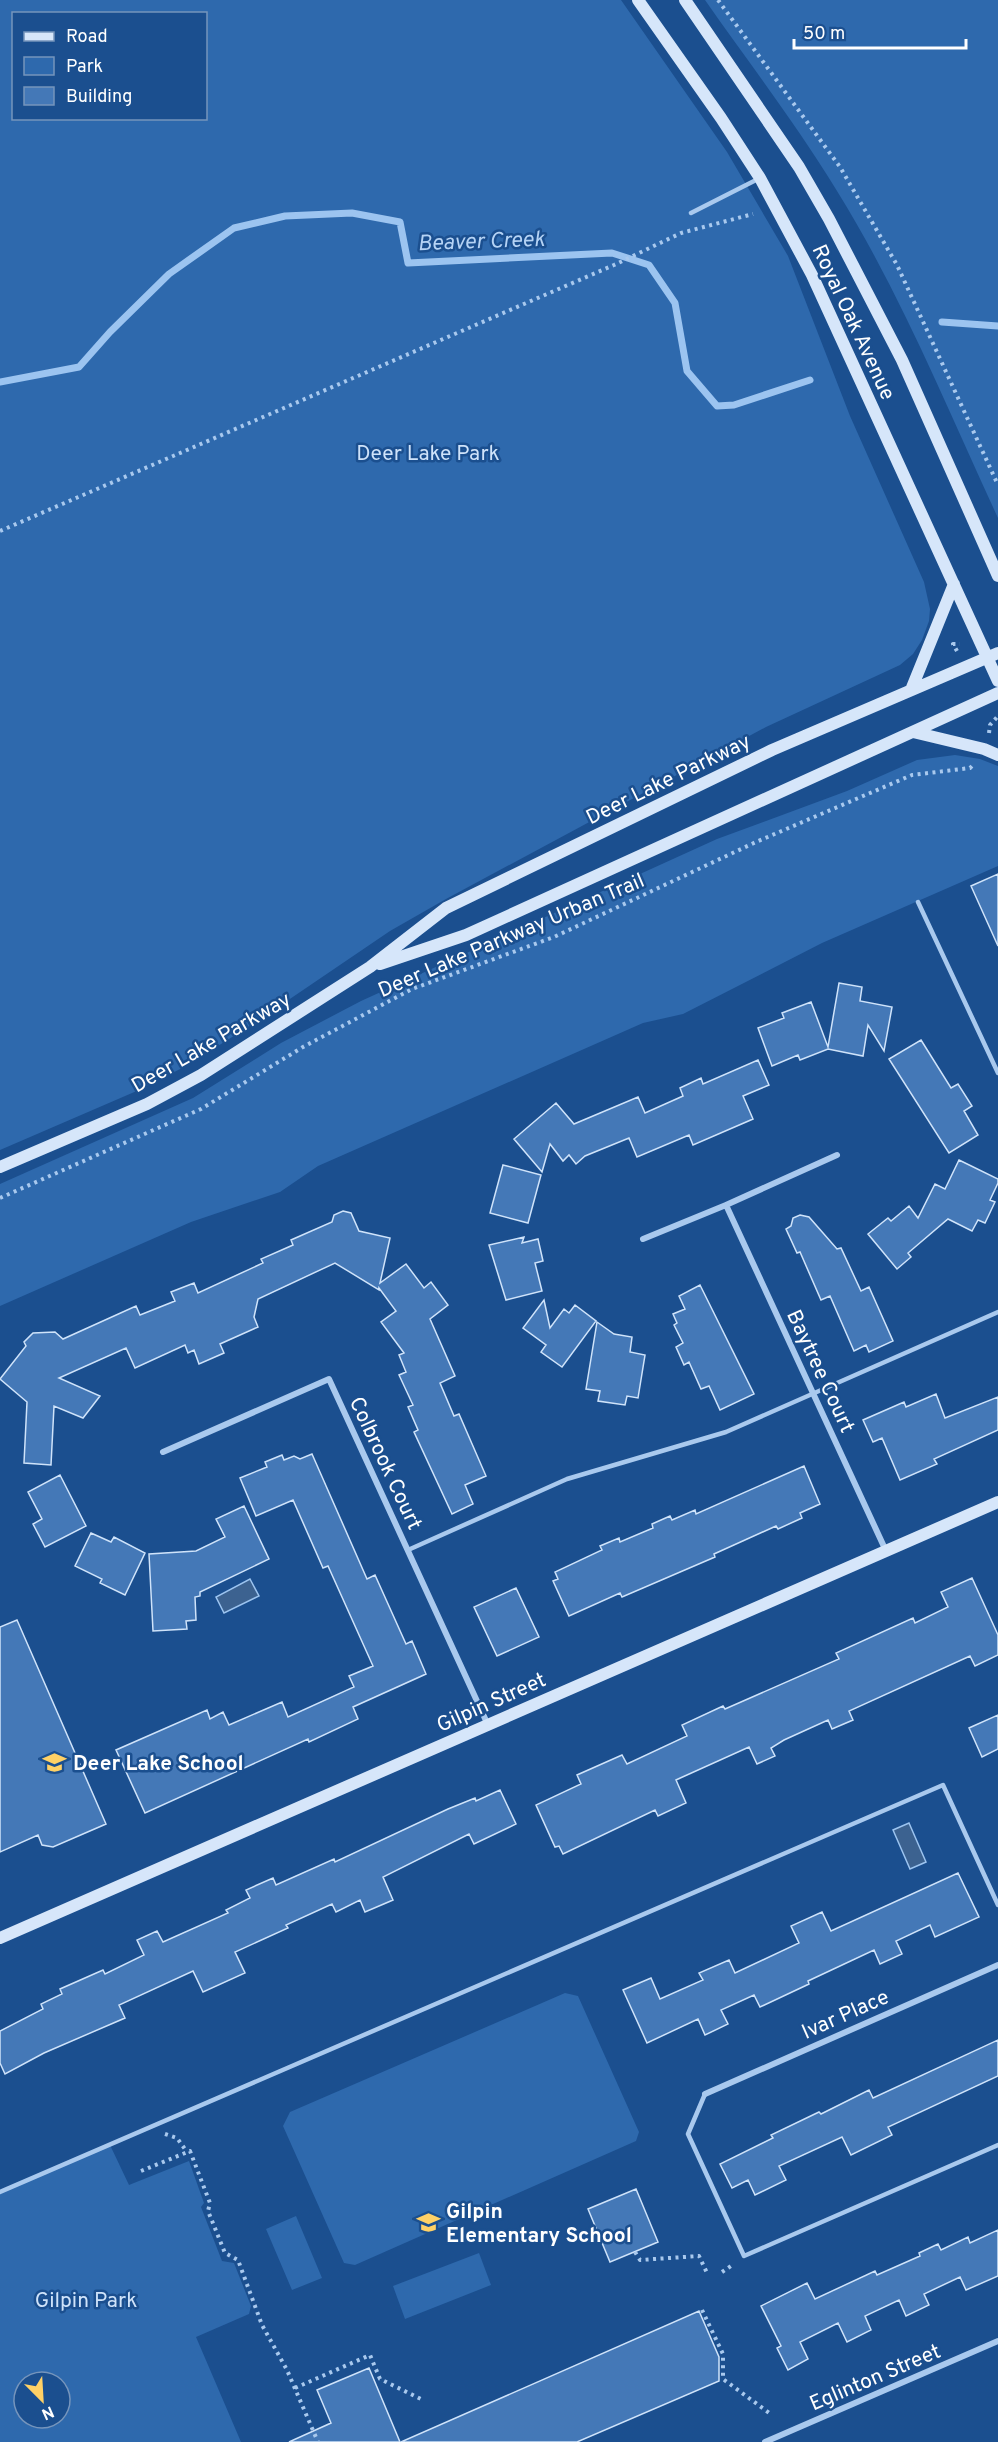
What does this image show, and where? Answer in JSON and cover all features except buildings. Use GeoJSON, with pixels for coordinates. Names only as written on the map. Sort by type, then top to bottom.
{"type":"FeatureCollection","features":[{"type":"Feature","properties":{"kind":"main road","name":"Royal Oak Avenue"},"geometry":{"type":"LineString","coordinates":[[638,0],[760,178],[812,275],[954,584],[993,655],[998,681]]}},
{"type":"Feature","properties":{"kind":"main road","name":"Royal Oak Avenue"},"geometry":{"type":"LineString","coordinates":[[685,0],[799,166],[829,219],[902,360],[998,576]]}},
{"type":"Feature","properties":{"kind":"main road"},"geometry":{"type":"LineString","coordinates":[[985,543],[998,553]]}},
{"type":"Feature","properties":{"kind":"main road"},"geometry":{"type":"LineString","coordinates":[[911,690],[954,584]]}},
{"type":"Feature","properties":{"kind":"main road","name":"Deer Lake Parkway"},"geometry":{"type":"LineString","coordinates":[[0,1167],[147,1104],[201,1075],[370,967],[446,908],[772,750],[993,655]]}},
{"type":"Feature","properties":{"kind":"main road","name":"Deer Lake Parkway"},"geometry":{"type":"LineString","coordinates":[[370,967],[466,935],[998,693]]}},
{"type":"Feature","properties":{"kind":"main road"},"geometry":{"type":"LineString","coordinates":[[913,732],[984,749],[998,755]]}},
{"type":"Feature","properties":{"kind":"main road","name":"Gilpin Street"},"geometry":{"type":"LineString","coordinates":[[0,1938],[998,1502]]}},
{"type":"Feature","properties":{"kind":"street"},"geometry":{"type":"LineString","coordinates":[[643,1239],[837,1155]]}},
{"type":"Feature","properties":{"kind":"street","name":"Baytree Court"},"geometry":{"type":"LineString","coordinates":[[726,1205],[886,1551]]}},
{"type":"Feature","properties":{"kind":"street","name":"Colbrook Court"},"geometry":{"type":"LineString","coordinates":[[163,1452],[328,1379],[488,1725]]}},
{"type":"Feature","properties":{"kind":"street","name":"Ivar Place"},"geometry":{"type":"LineString","coordinates":[[705,2094],[998,1965]]}},
{"type":"Feature","properties":{"kind":"street","name":"Eglinton Street"},"geometry":{"type":"LineString","coordinates":[[765,2442],[998,2341]]}},
{"type":"Feature","properties":{"kind":"lane"},"geometry":{"type":"LineString","coordinates":[[691,213],[760,178]]}},
{"type":"Feature","properties":{"kind":"lane"},"geometry":{"type":"LineString","coordinates":[[918,902],[998,1073]]}},
{"type":"Feature","properties":{"kind":"lane"},"geometry":{"type":"LineString","coordinates":[[408,1550],[567,1479],[726,1432],[998,1311]]}},
{"type":"Feature","properties":{"kind":"lane"},"geometry":{"type":"LineString","coordinates":[[0,2193],[943,1785],[998,1905]]}},
{"type":"Feature","properties":{"kind":"lane"},"geometry":{"type":"LineString","coordinates":[[705,2094],[688,2134],[744,2256],[998,2145]]}},
{"type":"Feature","properties":{"kind":"path"},"geometry":{"type":"LineString","coordinates":[[718,0],[840,167],[897,265],[998,485]]}},
{"type":"Feature","properties":{"kind":"path"},"geometry":{"type":"LineString","coordinates":[[0,531],[615,265],[681,233],[753,214]]}},
{"type":"Feature","properties":{"kind":"path"},"geometry":{"type":"LineString","coordinates":[[957,651],[953,644],[960,644]]}},
{"type":"Feature","properties":{"kind":"path"},"geometry":{"type":"LineString","coordinates":[[989,738],[990,725],[998,716]]}},
{"type":"Feature","properties":{"kind":"path","name":"Deer Lake Parkway Urban Trail"},"geometry":{"type":"LineString","coordinates":[[0,1198],[201,1109],[303,1047],[412,989],[554,937],[756,842],[912,775],[970,768],[980,759]]}},
{"type":"Feature","properties":{"kind":"path"},"geometry":{"type":"LineString","coordinates":[[157,2124],[166,2136],[177,2138],[187,2152],[190,2151],[210,2203],[208,2211],[225,2253],[238,2260],[262,2325],[296,2388],[318,2442]]}},
{"type":"Feature","properties":{"kind":"path"},"geometry":{"type":"LineString","coordinates":[[141,2171],[187,2152]]}},
{"type":"Feature","properties":{"kind":"path"},"geometry":{"type":"LineString","coordinates":[[635,2252],[640,2260],[699,2256],[708,2275]]}},
{"type":"Feature","properties":{"kind":"path"},"geometry":{"type":"LineString","coordinates":[[702,2310],[723,2355],[723,2379],[772,2415]]}},
{"type":"Feature","properties":{"kind":"path"},"geometry":{"type":"LineString","coordinates":[[296,2388],[370,2355],[380,2379],[423,2400]]}},
{"type":"Feature","properties":{"kind":"green space","name":"Deer Lake Park"},"geometry":{"type":"Polygon","coordinates":[[[0,0],[621,0],[727,152],[788,256],[850,416],[924,582],[930,609],[929,621],[922,640],[913,654],[900,665],[766,727],[390,931],[256,1022],[186,1066],[139,1090],[0,1150],[0,0]]]}},
{"type":"Feature","properties":{"kind":"green space"},"geometry":{"type":"Polygon","coordinates":[[[705,0],[998,0],[998,518],[903,311],[860,230],[806,142],[705,0]]]}},
{"type":"Feature","properties":{"kind":"green space"},"geometry":{"type":"Polygon","coordinates":[[[955,755],[980,759],[998,766],[998,866],[822,943],[683,1014],[643,1023],[318,1166],[280,1192],[191,1222],[0,1306],[0,1184],[193,1098],[281,1043],[361,1001],[717,839],[847,791],[917,760],[955,755]]]}},
{"type":"Feature","properties":{"kind":"green space"},"geometry":{"type":"Polygon","coordinates":[[[565,1993],[578,1996],[639,2132],[636,2141],[355,2265],[344,2263],[283,2126],[290,2112],[565,1993]]]}},
{"type":"Feature","properties":{"kind":"green space","name":"Gilpin Park"},"geometry":{"type":"Polygon","coordinates":[[[110,2145],[129,2185],[189,2161],[204,2203],[201,2207],[222,2261],[234,2263],[251,2306],[249,2314],[196,2337],[241,2442],[0,2442],[0,2193],[110,2145]]]}},
{"type":"Feature","properties":{"kind":"green space"},"geometry":{"type":"Polygon","coordinates":[[[296,2216],[322,2278],[292,2290],[266,2229],[296,2216]]]}},
{"type":"Feature","properties":{"kind":"green space"},"geometry":{"type":"Polygon","coordinates":[[[479,2253],[491,2285],[405,2319],[393,2286],[479,2253]]]}},
{"type":"Feature","properties":{"kind":"shaded area"},"geometry":{"type":"Polygon","coordinates":[[[250,1579],[259,1596],[224,1613],[216,1597],[250,1579]]]}},
{"type":"Feature","properties":{"kind":"shaded area"},"geometry":{"type":"Polygon","coordinates":[[[909,1823],[926,1862],[910,1869],[893,1830],[909,1823]]]}},
{"type":"Feature","properties":{"kind":"waterway","name":"Beaver Creek"},"geometry":{"type":"LineString","coordinates":[[0,382],[79,367],[110,332],[169,274],[234,228],[285,216],[352,213],[400,222],[408,263],[612,253],[649,265],[675,303],[687,371],[717,406],[734,405],[810,380]]}},
{"type":"Feature","properties":{"kind":"waterway","name":"Beaver Creek"},"geometry":{"type":"LineString","coordinates":[[942,322],[998,326]]}},
{"type":"Feature","properties":{"kind":"place","name":"Deer Lake School"},"geometry":{"type":"Point","coordinates":[55,1763]}},
{"type":"Feature","properties":{"kind":"place","name":"Gilpin Elementary School"},"geometry":{"type":"Point","coordinates":[428,2223]}}]}
